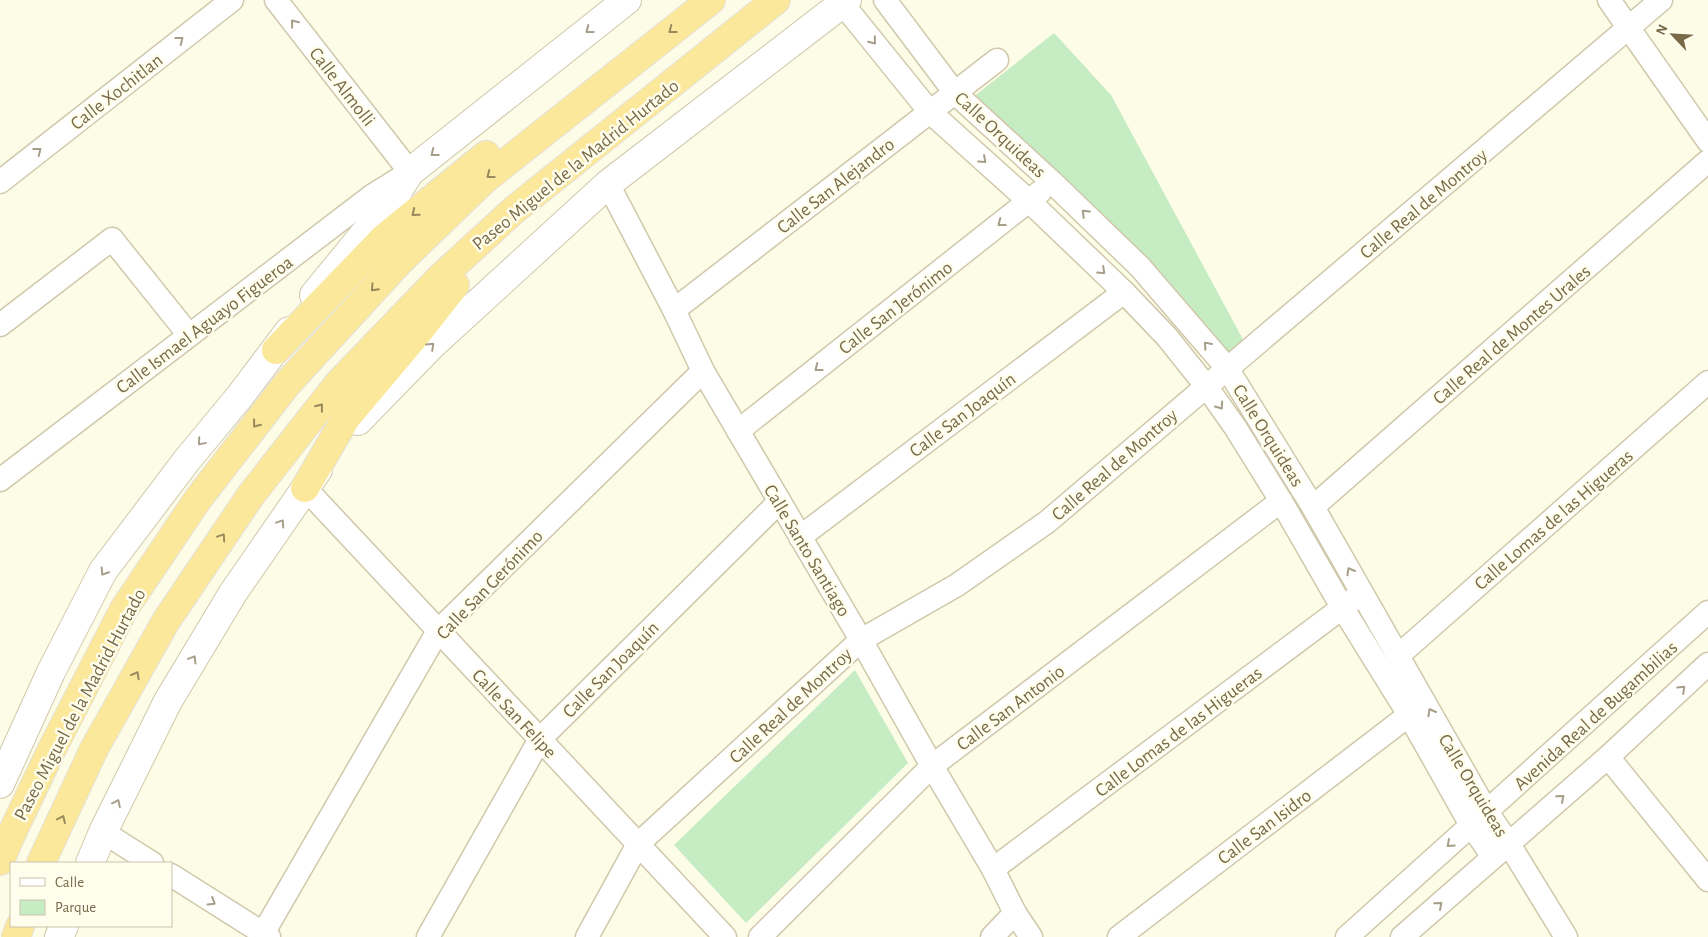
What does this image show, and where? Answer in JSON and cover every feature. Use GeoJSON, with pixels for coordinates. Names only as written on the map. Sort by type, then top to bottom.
{"type":"FeatureCollection","features":[{"type":"Feature","properties":{"kind":"highway","name":"Paseo Miguel de la Madrid Hurtado"},"geometry":{"type":"LineString","coordinates":[[0,862],[52,749],[124,609],[198,499],[287,384],[399,262],[484,180],[711,0]]}},
{"type":"Feature","properties":{"kind":"highway","name":"Paseo Miguel de la Madrid Hurtado"},"geometry":{"type":"LineString","coordinates":[[41,862],[94,749],[166,621],[250,496],[338,384],[441,278],[514,210],[776,0]]}},
{"type":"Feature","properties":{"kind":"highway"},"geometry":{"type":"LineString","coordinates":[[276,350],[385,238],[496,147],[600,89]]}},
{"type":"Feature","properties":{"kind":"highway"},"geometry":{"type":"LineString","coordinates":[[304,488],[346,418],[415,336],[514,210]]}},
{"type":"Feature","properties":{"kind":"street","name":"Calle Xochitlan"},"geometry":{"type":"LineString","coordinates":[[0,182],[232,0]]}},
{"type":"Feature","properties":{"kind":"street","name":"Calle Almolli"},"geometry":{"type":"LineString","coordinates":[[276,0],[410,172]]}},
{"type":"Feature","properties":{"kind":"street"},"geometry":{"type":"LineString","coordinates":[[0,784],[51,672],[104,571],[186,460],[276,350],[313,296],[392,200],[410,172],[627,0]]}},
{"type":"Feature","properties":{"kind":"street","name":"Calle Orquideas"},"geometry":{"type":"LineString","coordinates":[[885,0],[955,93],[1052,182],[1140,267],[1227,368],[1313,507],[1399,655],[1479,818]]}},
{"type":"Feature","properties":{"kind":"street"},"geometry":{"type":"LineString","coordinates":[[1609,0],[1708,141]]}},
{"type":"Feature","properties":{"kind":"street","name":"Calle Real de Montroy"},"geometry":{"type":"LineString","coordinates":[[587,937],[638,844],[861,640],[957,585],[1047,522],[1661,0]]}},
{"type":"Feature","properties":{"kind":"street"},"geometry":{"type":"LineString","coordinates":[[90,862],[103,832],[168,701],[233,593],[304,488],[343,437],[431,346],[608,184],[842,1]]}},
{"type":"Feature","properties":{"kind":"street","name":"Calle Orquideas"},"geometry":{"type":"LineString","coordinates":[[842,1],[930,112],[1124,292],[1167,337],[1206,386],[1235,427],[1281,501],[1342,607],[1409,715],[1501,850],[1566,937]]}},
{"type":"Feature","properties":{"kind":"street","name":"Calle San Alejandro"},"geometry":{"type":"LineString","coordinates":[[674,310],[997,60]]}},
{"type":"Feature","properties":{"kind":"street","name":"Calle Real de Montes Urales"},"geometry":{"type":"LineString","coordinates":[[1313,507],[1708,161]]}},
{"type":"Feature","properties":{"kind":"street","name":"Calle Ismael Aguayo Figueroa"},"geometry":{"type":"LineString","coordinates":[[0,480],[373,195],[410,172]]}},
{"type":"Feature","properties":{"kind":"street","name":"Calle San Jerónimo"},"geometry":{"type":"LineString","coordinates":[[738,431],[1052,182]]}},
{"type":"Feature","properties":{"kind":"street","name":"Calle Santo Santiago"},"geometry":{"type":"LineString","coordinates":[[608,184],[674,310],[702,371],[861,640],[993,869],[1015,913],[1031,937]]}},
{"type":"Feature","properties":{"kind":"street"},"geometry":{"type":"LineString","coordinates":[[0,325],[112,239],[188,336]]}},
{"type":"Feature","properties":{"kind":"street","name":"Calle San Joaquín"},"geometry":{"type":"LineString","coordinates":[[800,537],[1124,292]]}},
{"type":"Feature","properties":{"kind":"street","name":"Calle San Gerónimo"},"geometry":{"type":"LineString","coordinates":[[264,936],[438,631],[702,371]]}},
{"type":"Feature","properties":{"kind":"street","name":"Calle Lomas de las Higueras"},"geometry":{"type":"LineString","coordinates":[[1399,655],[1708,382]]}},
{"type":"Feature","properties":{"kind":"street","name":"Calle San Felipe"},"geometry":{"type":"LineString","coordinates":[[304,488],[725,937]]}},
{"type":"Feature","properties":{"kind":"street","name":"Calle San Antonio"},"geometry":{"type":"LineString","coordinates":[[760,937],[932,766],[1281,501]]}},
{"type":"Feature","properties":{"kind":"street","name":"Calle San Joaquín"},"geometry":{"type":"LineString","coordinates":[[428,937],[540,739],[779,502]]}},
{"type":"Feature","properties":{"kind":"street","name":"Calle Lomas de las Higueras"},"geometry":{"type":"LineString","coordinates":[[993,869],[1363,593]]}},
{"type":"Feature","properties":{"kind":"street","name":"Avenida Real de Bugambilias"},"geometry":{"type":"LineString","coordinates":[[1346,937],[1708,612]]}},
{"type":"Feature","properties":{"kind":"street","name":"Avenida Real de Bugambilias"},"geometry":{"type":"LineString","coordinates":[[1402,937],[1608,757],[1708,664]]}},
{"type":"Feature","properties":{"kind":"street","name":"Calle San Isidro"},"geometry":{"type":"LineString","coordinates":[[1119,937],[1409,715]]}},
{"type":"Feature","properties":{"kind":"street"},"geometry":{"type":"LineString","coordinates":[[1608,757],[1708,880]]}},
{"type":"Feature","properties":{"kind":"street"},"geometry":{"type":"LineString","coordinates":[[103,832],[150,862]]}},
{"type":"Feature","properties":{"kind":"street"},"geometry":{"type":"LineString","coordinates":[[172,877],[264,936]]}},
{"type":"Feature","properties":{"kind":"street"},"geometry":{"type":"LineString","coordinates":[[992,937],[1015,913]]}},
{"type":"Feature","properties":{"kind":"green space"},"geometry":{"type":"Polygon","coordinates":[[[1054,33],[1111,95],[1246,345],[1232,356],[1149,262],[972,98],[1054,33]]]}},
{"type":"Feature","properties":{"kind":"green space"},"geometry":{"type":"Polygon","coordinates":[[[855,670],[908,763],[746,923],[674,845],[855,670]]]}}]}
